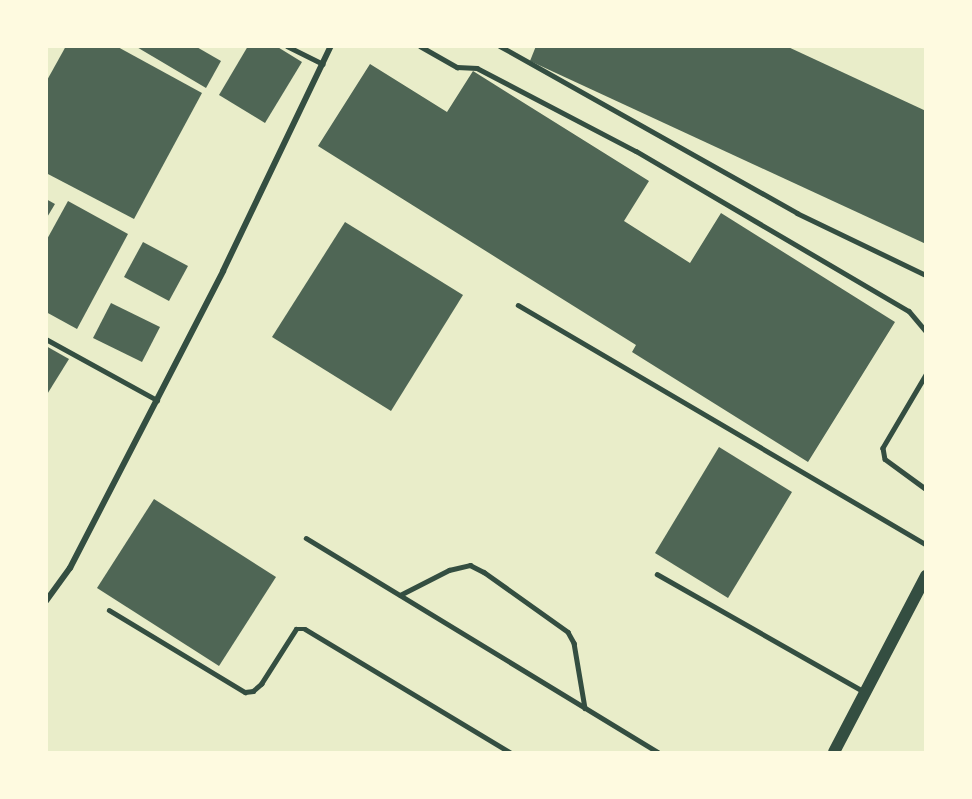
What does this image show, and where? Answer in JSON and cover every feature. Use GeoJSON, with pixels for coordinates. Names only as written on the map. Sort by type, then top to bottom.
{"type":"FeatureCollection","features":[{"type":"Feature","properties":{"kind":"main road"},"geometry":{"type":"LineString","coordinates":[[834,753],[926,576]]}},
{"type":"Feature","properties":{"kind":"street"},"geometry":{"type":"LineString","coordinates":[[46,601],[70,568],[157,400],[331,46]]}},
{"type":"Feature","properties":{"kind":"lane"},"geometry":{"type":"LineString","coordinates":[[287,46],[323,64]]}},
{"type":"Feature","properties":{"kind":"lane"},"geometry":{"type":"LineString","coordinates":[[420,46],[458,67],[477,69],[636,151],[909,311],[926,331]]}},
{"type":"Feature","properties":{"kind":"lane"},"geometry":{"type":"LineString","coordinates":[[500,46],[797,213],[926,275]]}},
{"type":"Feature","properties":{"kind":"lane"},"geometry":{"type":"LineString","coordinates":[[518,305],[926,544]]}},
{"type":"Feature","properties":{"kind":"lane"},"geometry":{"type":"LineString","coordinates":[[46,339],[157,400]]}},
{"type":"Feature","properties":{"kind":"lane"},"geometry":{"type":"LineString","coordinates":[[926,375],[883,448],[885,459],[926,489]]}},
{"type":"Feature","properties":{"kind":"lane"},"geometry":{"type":"LineString","coordinates":[[306,538],[657,753]]}},
{"type":"Feature","properties":{"kind":"lane"},"geometry":{"type":"LineString","coordinates":[[400,595],[449,570],[470,565],[483,572],[568,632],[574,643],[585,708]]}},
{"type":"Feature","properties":{"kind":"lane"},"geometry":{"type":"LineString","coordinates":[[657,574],[865,692]]}},
{"type":"Feature","properties":{"kind":"lane"},"geometry":{"type":"LineString","coordinates":[[109,610],[244,692],[253,691],[261,684],[296,629],[305,629],[510,753]]}},
{"type":"Feature","properties":{"kind":"building"},"geometry":{"type":"Polygon","coordinates":[[[66,46],[116,46],[202,93],[134,219],[46,173],[46,82],[66,46]]]}},
{"type":"Feature","properties":{"kind":"building"},"geometry":{"type":"Polygon","coordinates":[[[135,46],[195,46],[221,61],[206,88],[135,46]]]}},
{"type":"Feature","properties":{"kind":"building"},"geometry":{"type":"Polygon","coordinates":[[[248,46],[276,46],[302,62],[265,123],[219,95],[248,46]]]}},
{"type":"Feature","properties":{"kind":"building"},"geometry":{"type":"Polygon","coordinates":[[[536,46],[786,46],[926,111],[926,244],[530,61],[536,46]]]}},
{"type":"Feature","properties":{"kind":"building"},"geometry":{"type":"Polygon","coordinates":[[[370,64],[447,112],[473,71],[649,181],[624,221],[690,263],[721,213],[895,322],[808,462],[632,352],[636,345],[318,146],[370,64]]]}},
{"type":"Feature","properties":{"kind":"building"},"geometry":{"type":"Polygon","coordinates":[[[46,199],[55,204],[46,219],[46,199]]]}},
{"type":"Feature","properties":{"kind":"building"},"geometry":{"type":"Polygon","coordinates":[[[68,201],[128,234],[77,329],[46,312],[46,241],[68,201]]]}},
{"type":"Feature","properties":{"kind":"building"},"geometry":{"type":"Polygon","coordinates":[[[345,222],[463,295],[391,411],[272,337],[345,222]]]}},
{"type":"Feature","properties":{"kind":"building"},"geometry":{"type":"Polygon","coordinates":[[[143,242],[188,266],[169,301],[124,277],[143,242]]]}},
{"type":"Feature","properties":{"kind":"building"},"geometry":{"type":"Polygon","coordinates":[[[111,303],[160,327],[142,362],[93,338],[111,303]]]}},
{"type":"Feature","properties":{"kind":"building"},"geometry":{"type":"Polygon","coordinates":[[[46,346],[69,359],[46,396],[46,346]]]}},
{"type":"Feature","properties":{"kind":"building"},"geometry":{"type":"Polygon","coordinates":[[[719,447],[792,492],[728,598],[655,553],[719,447]]]}},
{"type":"Feature","properties":{"kind":"building"},"geometry":{"type":"Polygon","coordinates":[[[154,499],[276,577],[219,666],[97,588],[154,499]]]}}]}
